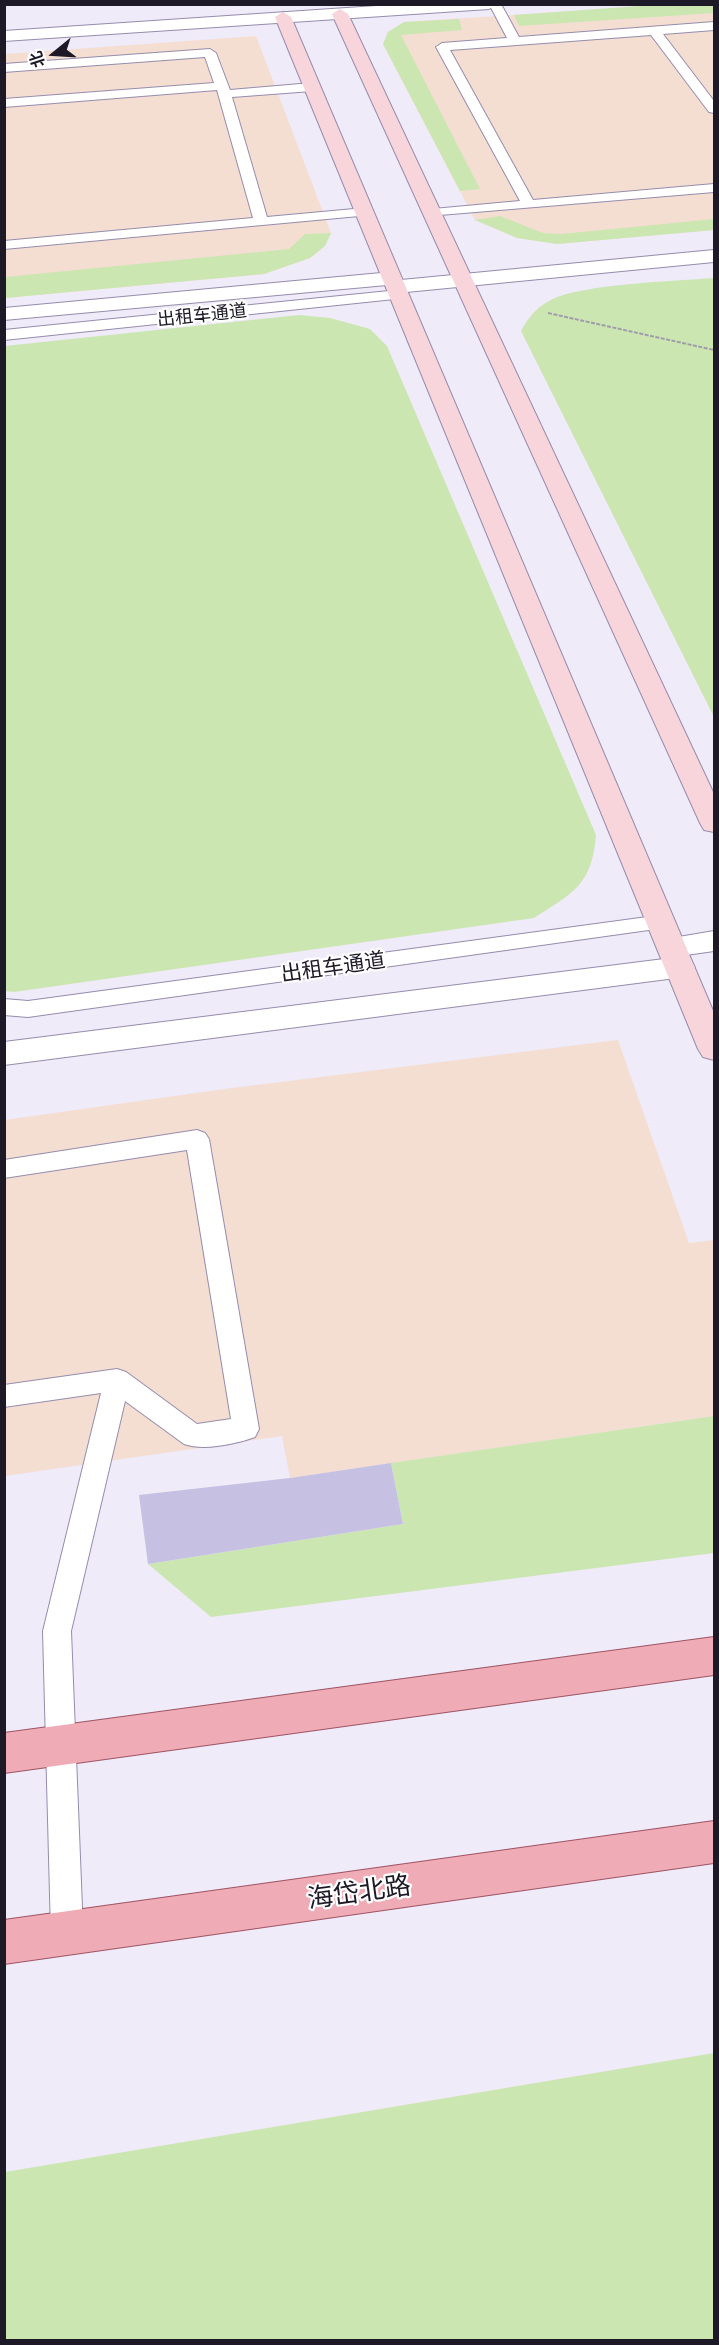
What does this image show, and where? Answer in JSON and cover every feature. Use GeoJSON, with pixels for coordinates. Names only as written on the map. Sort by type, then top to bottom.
{"type":"FeatureCollection","features":[{"type":"Feature","properties":{"kind":"main road"},"geometry":{"type":"LineString","coordinates":[[340,14],[714,822]]}},
{"type":"Feature","properties":{"kind":"main road"},"geometry":{"type":"LineString","coordinates":[[283,17],[714,1049]]}},
{"type":"Feature","properties":{"kind":"main road"},"geometry":{"type":"LineString","coordinates":[[4,1753],[714,1656]]}},
{"type":"Feature","properties":{"kind":"main road","name":"海岱北路"},"geometry":{"type":"LineString","coordinates":[[4,1942],[714,1842]]}},
{"type":"Feature","properties":{"kind":"street"},"geometry":{"type":"LineString","coordinates":[[4,36],[489,4]]}},
{"type":"Feature","properties":{"kind":"street"},"geometry":{"type":"LineString","coordinates":[[4,314],[464,281],[714,256]]}},
{"type":"Feature","properties":{"kind":"street"},"geometry":{"type":"LineString","coordinates":[[4,1054],[671,946],[714,941]]}},
{"type":"Feature","properties":{"kind":"lane"},"geometry":{"type":"LineString","coordinates":[[495,4],[515,42]]}},
{"type":"Feature","properties":{"kind":"lane"},"geometry":{"type":"LineString","coordinates":[[529,205],[442,47],[714,26]]}},
{"type":"Feature","properties":{"kind":"lane"},"geometry":{"type":"LineString","coordinates":[[655,31],[714,109]]}},
{"type":"Feature","properties":{"kind":"lane"},"geometry":{"type":"LineString","coordinates":[[4,68],[210,52],[224,90],[261,221]]}},
{"type":"Feature","properties":{"kind":"lane"},"geometry":{"type":"LineString","coordinates":[[4,103],[312,87]]}},
{"type":"Feature","properties":{"kind":"lane"},"geometry":{"type":"LineString","coordinates":[[433,213],[714,188]]}},
{"type":"Feature","properties":{"kind":"lane"},"geometry":{"type":"LineString","coordinates":[[4,245],[365,212]]}},
{"type":"Feature","properties":{"kind":"lane","name":"出租车通道"},"geometry":{"type":"LineString","coordinates":[[4,334],[396,286]]}},
{"type":"Feature","properties":{"kind":"lane","name":"出租车通道"},"geometry":{"type":"LineString","coordinates":[[4,1007],[28,1009],[671,946]]}},
{"type":"Feature","properties":{"kind":"lane"},"geometry":{"type":"LineString","coordinates":[[4,1169],[197,1139],[246,1429],[193,1436],[117,1380],[4,1396]]}},
{"type":"Feature","properties":{"kind":"lane"},"geometry":{"type":"LineString","coordinates":[[67,1933],[57,1631],[117,1380]]}},
{"type":"Feature","properties":{"kind":"path"},"geometry":{"type":"LineString","coordinates":[[527,274],[545,313],[714,350]]}},
{"type":"Feature","properties":{"kind":"shaded area"},"geometry":{"type":"Polygon","coordinates":[[[667,5],[714,5],[714,230],[557,244],[517,238],[475,220],[383,44],[388,32],[404,22],[667,5]]]}},
{"type":"Feature","properties":{"kind":"shaded area"},"geometry":{"type":"Polygon","coordinates":[[[256,36],[331,233],[325,246],[310,258],[264,274],[5,298],[5,54],[256,36]]]}},
{"type":"Feature","properties":{"kind":"shaded area"},"geometry":{"type":"Polygon","coordinates":[[[618,1040],[689,1243],[714,1240],[714,1416],[290,1478],[282,1436],[5,1476],[4,1120],[224,1089],[618,1040]]]}},
{"type":"Feature","properties":{"kind":"green space"},"geometry":{"type":"Polygon","coordinates":[[[667,4],[714,5],[714,13],[519,26],[514,15],[667,4]]]}},
{"type":"Feature","properties":{"kind":"green space"},"geometry":{"type":"Polygon","coordinates":[[[459,19],[462,30],[401,35],[480,189],[460,191],[383,44],[388,32],[404,22],[459,19]]]}},
{"type":"Feature","properties":{"kind":"green space"},"geometry":{"type":"Polygon","coordinates":[[[500,216],[543,233],[561,234],[714,219],[714,230],[557,244],[517,238],[475,220],[500,216]]]}},
{"type":"Feature","properties":{"kind":"green space"},"geometry":{"type":"Polygon","coordinates":[[[331,233],[325,246],[310,258],[264,274],[5,298],[5,277],[289,249],[305,234],[331,233]]]}},
{"type":"Feature","properties":{"kind":"green space"},"geometry":{"type":"Polygon","coordinates":[[[714,278],[714,717],[521,331],[540,307],[563,295],[628,284],[714,278]]]}},
{"type":"Feature","properties":{"kind":"green space"},"geometry":{"type":"Polygon","coordinates":[[[299,315],[330,318],[370,329],[387,346],[596,835],[590,866],[585,877],[570,894],[534,918],[14,992],[5,991],[5,346],[299,315]]]}},
{"type":"Feature","properties":{"kind":"green space"},"geometry":{"type":"Polygon","coordinates":[[[714,1416],[714,1553],[211,1617],[148,1564],[403,1524],[391,1463],[714,1416]]]}},
{"type":"Feature","properties":{"kind":"green space"},"geometry":{"type":"Polygon","coordinates":[[[714,2053],[714,2339],[5,2340],[5,2172],[714,2053]]]}},
{"type":"Feature","properties":{"kind":"building"},"geometry":{"type":"Polygon","coordinates":[[[391,1463],[403,1524],[148,1564],[139,1495],[290,1478],[391,1463]]]}}]}
